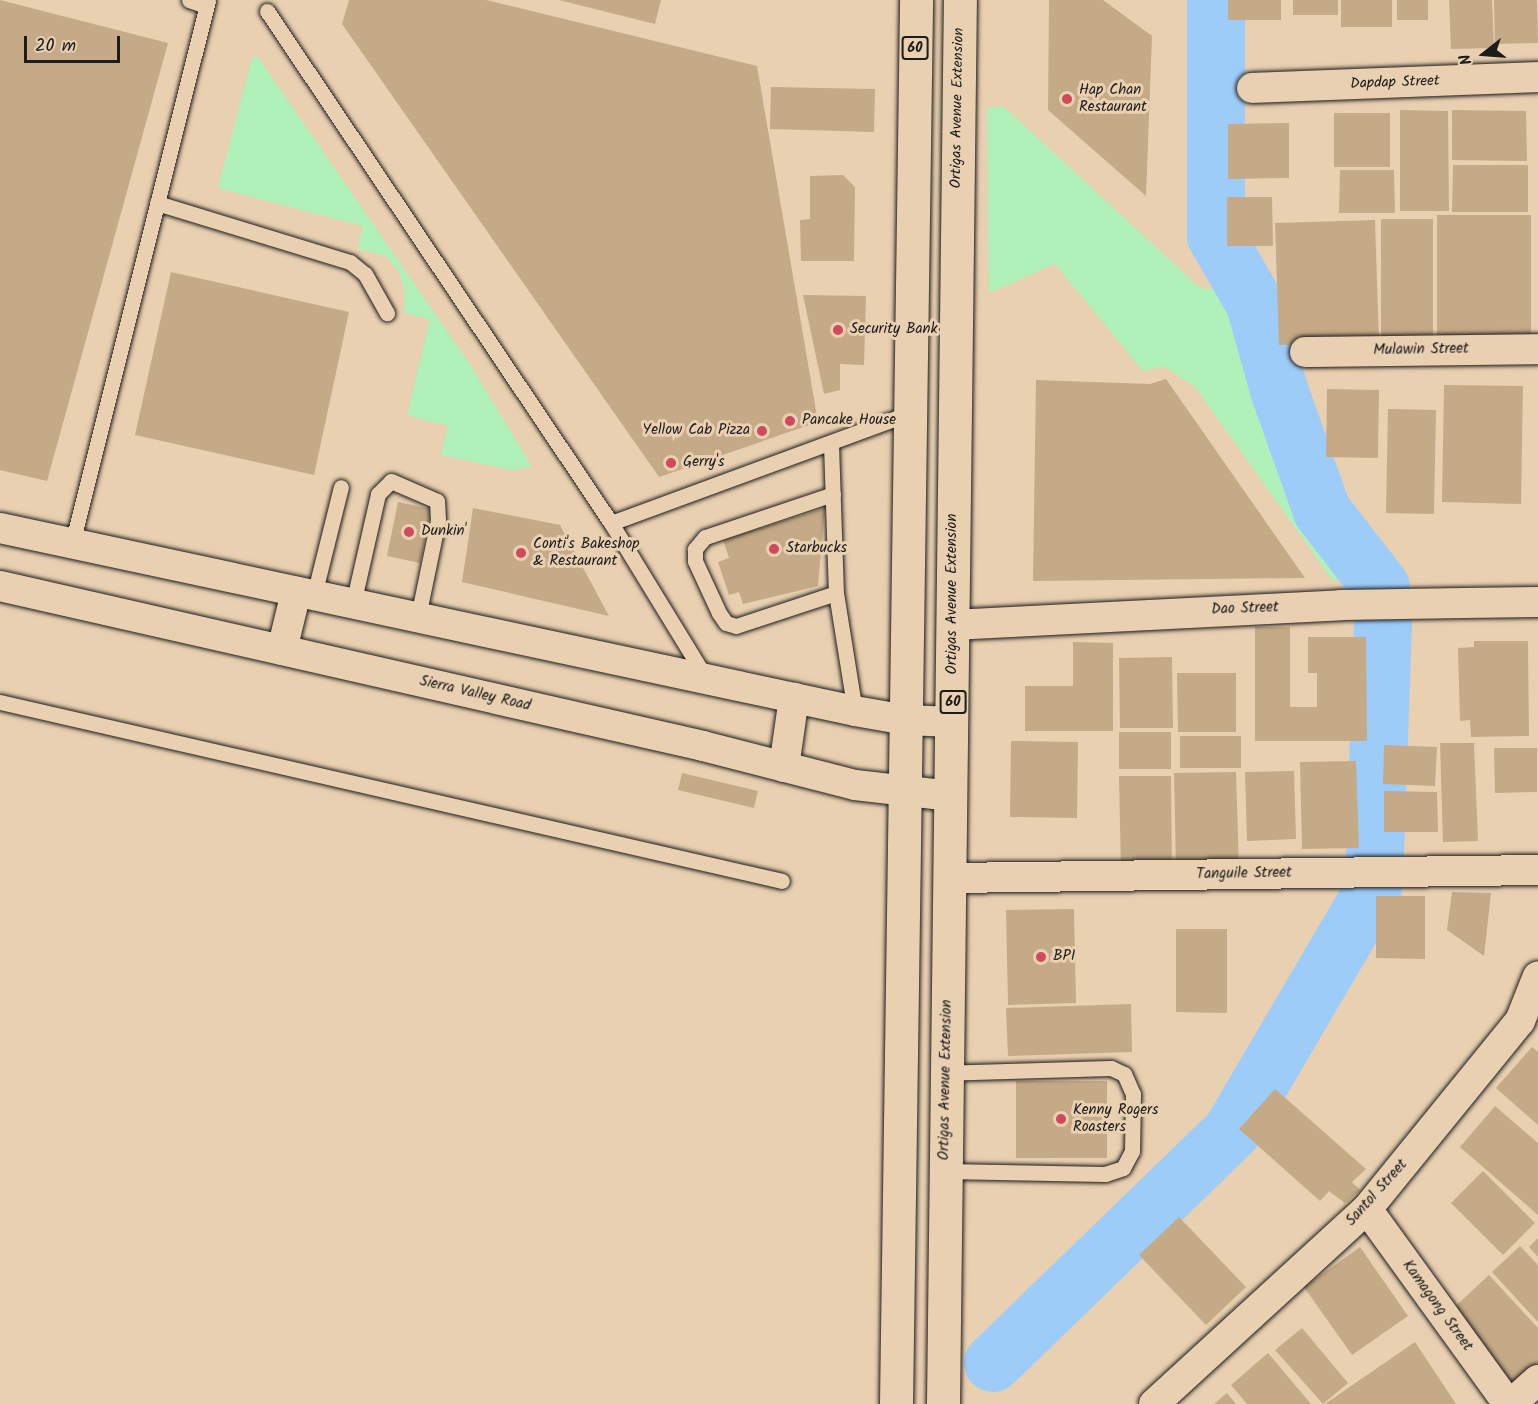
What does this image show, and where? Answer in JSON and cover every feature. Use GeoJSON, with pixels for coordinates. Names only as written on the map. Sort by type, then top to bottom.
{"type":"FeatureCollection","features":[{"type":"Feature","properties":{"kind":"main road","name":"60"},"geometry":{"type":"LineString","coordinates":[[896,1404],[908,414],[916,0]]}},
{"type":"Feature","properties":{"kind":"main road","name":"Ortigas Avenue Extension"},"geometry":{"type":"LineString","coordinates":[[943,1404],[960,0]]}},
{"type":"Feature","properties":{"kind":"street","name":"Dapdap Street"},"geometry":{"type":"LineString","coordinates":[[1252,88],[1538,77]]}},
{"type":"Feature","properties":{"kind":"street","name":"Mulawin Street"},"geometry":{"type":"LineString","coordinates":[[1305,352],[1538,349]]}},
{"type":"Feature","properties":{"kind":"street"},"geometry":{"type":"LineString","coordinates":[[0,528],[855,711],[906,720],[953,722]]}},
{"type":"Feature","properties":{"kind":"street","name":"Sierra Valley Road"},"geometry":{"type":"LineString","coordinates":[[0,586],[855,785],[951,796]]}},
{"type":"Feature","properties":{"kind":"street"},"geometry":{"type":"LineString","coordinates":[[282,650],[305,593]]}},
{"type":"Feature","properties":{"kind":"street","name":"Dao Street"},"geometry":{"type":"LineString","coordinates":[[952,625],[1341,605],[1538,602]]}},
{"type":"Feature","properties":{"kind":"street"},"geometry":{"type":"LineString","coordinates":[[784,767],[794,698]]}},
{"type":"Feature","properties":{"kind":"street","name":"Tanguile Street"},"geometry":{"type":"LineString","coordinates":[[951,878],[1538,870]]}},
{"type":"Feature","properties":{"kind":"street","name":"Santol Street"},"geometry":{"type":"LineString","coordinates":[[1154,1404],[1367,1209],[1520,1021],[1538,976]]}},
{"type":"Feature","properties":{"kind":"street","name":"Kamagong Street"},"geometry":{"type":"LineString","coordinates":[[1367,1209],[1509,1404]]}},
{"type":"Feature","properties":{"kind":"street"},"geometry":{"type":"LineString","coordinates":[[1509,1404],[1538,1380]]}},
{"type":"Feature","properties":{"kind":"lane"},"geometry":{"type":"LineString","coordinates":[[72,544],[207,3],[189,0]]}},
{"type":"Feature","properties":{"kind":"lane"},"geometry":{"type":"LineString","coordinates":[[267,11],[291,51],[611,522],[706,678]]}},
{"type":"Feature","properties":{"kind":"lane"},"geometry":{"type":"LineString","coordinates":[[157,203],[350,262],[365,274],[387,313]]}},
{"type":"Feature","properties":{"kind":"lane"},"geometry":{"type":"LineString","coordinates":[[611,522],[831,444],[908,414]]}},
{"type":"Feature","properties":{"kind":"lane"},"geometry":{"type":"LineString","coordinates":[[831,444],[836,592],[855,711]]}},
{"type":"Feature","properties":{"kind":"lane"},"geometry":{"type":"LineString","coordinates":[[353,603],[378,494],[391,481],[436,501],[438,520],[418,617]]}},
{"type":"Feature","properties":{"kind":"lane"},"geometry":{"type":"LineString","coordinates":[[305,593],[341,487]]}},
{"type":"Feature","properties":{"kind":"lane"},"geometry":{"type":"LineString","coordinates":[[833,494],[705,537],[695,549],[695,561],[719,613],[726,623],[736,626],[836,592]]}},
{"type":"Feature","properties":{"kind":"lane"},"geometry":{"type":"LineString","coordinates":[[0,702],[782,881]]}},
{"type":"Feature","properties":{"kind":"lane"},"geometry":{"type":"LineString","coordinates":[[945,1171],[1105,1174],[1123,1168],[1132,1151],[1133,1117],[1133,1094],[1124,1074],[1111,1068],[946,1073]]}},
{"type":"Feature","properties":{"kind":"green space"},"geometry":{"type":"Polygon","coordinates":[[[257,56],[471,366],[532,467],[511,470],[441,455],[448,426],[407,415],[430,319],[404,313],[405,291],[399,272],[386,256],[358,249],[363,226],[218,188],[252,58],[257,56]]]}},
{"type":"Feature","properties":{"kind":"green space"},"geometry":{"type":"Polygon","coordinates":[[[1003,106],[1199,287],[1237,295],[1314,511],[1361,575],[1333,581],[1195,387],[1164,366],[1143,371],[1055,264],[989,293],[987,108],[1003,106]]]}},
{"type":"Feature","properties":{"kind":"building"},"geometry":{"type":"Polygon","coordinates":[[[0,0],[168,43],[47,481],[0,470],[0,0]]]}},
{"type":"Feature","properties":{"kind":"building"},"geometry":{"type":"Polygon","coordinates":[[[349,0],[486,0],[757,66],[818,422],[659,477],[342,24],[349,0]]]}},
{"type":"Feature","properties":{"kind":"building"},"geometry":{"type":"Polygon","coordinates":[[[559,0],[661,0],[655,24],[559,0]]]}},
{"type":"Feature","properties":{"kind":"building"},"geometry":{"type":"Polygon","coordinates":[[[1049,0],[1103,0],[1152,36],[1146,196],[1048,110],[1049,0]]]}},
{"type":"Feature","properties":{"kind":"building"},"geometry":{"type":"Polygon","coordinates":[[[1228,0],[1281,0],[1281,20],[1228,20],[1228,0]]]}},
{"type":"Feature","properties":{"kind":"building"},"geometry":{"type":"Polygon","coordinates":[[[1293,0],[1338,0],[1338,15],[1293,15],[1293,0]]]}},
{"type":"Feature","properties":{"kind":"building"},"geometry":{"type":"Polygon","coordinates":[[[1341,0],[1392,0],[1392,27],[1341,27],[1341,0]]]}},
{"type":"Feature","properties":{"kind":"building"},"geometry":{"type":"Polygon","coordinates":[[[1397,0],[1428,0],[1428,20],[1397,20],[1397,0]]]}},
{"type":"Feature","properties":{"kind":"building"},"geometry":{"type":"Polygon","coordinates":[[[1449,0],[1492,0],[1494,48],[1451,49],[1449,0]]]}},
{"type":"Feature","properties":{"kind":"building"},"geometry":{"type":"Polygon","coordinates":[[[1494,0],[1537,0],[1538,43],[1495,44],[1494,0]]]}},
{"type":"Feature","properties":{"kind":"building"},"geometry":{"type":"Polygon","coordinates":[[[771,87],[875,89],[874,132],[770,129],[771,87]]]}},
{"type":"Feature","properties":{"kind":"building"},"geometry":{"type":"Polygon","coordinates":[[[1400,110],[1448,111],[1449,211],[1400,211],[1400,110]]]}},
{"type":"Feature","properties":{"kind":"building"},"geometry":{"type":"Polygon","coordinates":[[[1452,110],[1526,111],[1527,161],[1452,160],[1452,110]]]}},
{"type":"Feature","properties":{"kind":"building"},"geometry":{"type":"Polygon","coordinates":[[[1334,113],[1390,113],[1390,167],[1334,167],[1334,113]]]}},
{"type":"Feature","properties":{"kind":"building"},"geometry":{"type":"Polygon","coordinates":[[[1289,123],[1289,178],[1228,179],[1228,124],[1289,123]]]}},
{"type":"Feature","properties":{"kind":"building"},"geometry":{"type":"Polygon","coordinates":[[[1453,165],[1528,165],[1528,212],[1452,212],[1453,165]]]}},
{"type":"Feature","properties":{"kind":"building"},"geometry":{"type":"Polygon","coordinates":[[[1340,170],[1394,170],[1395,213],[1339,213],[1340,170]]]}},
{"type":"Feature","properties":{"kind":"building"},"geometry":{"type":"Polygon","coordinates":[[[843,175],[855,187],[854,261],[801,261],[800,220],[810,219],[810,176],[843,175]]]}},
{"type":"Feature","properties":{"kind":"building"},"geometry":{"type":"Polygon","coordinates":[[[1227,197],[1272,197],[1273,246],[1227,246],[1227,197]]]}},
{"type":"Feature","properties":{"kind":"building"},"geometry":{"type":"Polygon","coordinates":[[[1437,215],[1531,215],[1531,347],[1437,347],[1437,215]]]}},
{"type":"Feature","properties":{"kind":"building"},"geometry":{"type":"Polygon","coordinates":[[[1381,219],[1433,219],[1433,345],[1381,345],[1381,219]]]}},
{"type":"Feature","properties":{"kind":"building"},"geometry":{"type":"Polygon","coordinates":[[[1375,220],[1379,342],[1279,345],[1275,223],[1375,220]]]}},
{"type":"Feature","properties":{"kind":"building"},"geometry":{"type":"Polygon","coordinates":[[[171,272],[349,312],[314,475],[135,435],[171,272]]]}},
{"type":"Feature","properties":{"kind":"building","name":"Security Bank"},"geometry":{"type":"Polygon","coordinates":[[[803,295],[866,296],[864,365],[840,364],[840,390],[824,394],[803,295]]]}},
{"type":"Feature","properties":{"kind":"building"},"geometry":{"type":"Polygon","coordinates":[[[1166,379],[1305,578],[1033,581],[1036,380],[1150,384],[1166,379]]]}},
{"type":"Feature","properties":{"kind":"building"},"geometry":{"type":"Polygon","coordinates":[[[1444,385],[1523,386],[1521,504],[1442,502],[1444,385]]]}},
{"type":"Feature","properties":{"kind":"building"},"geometry":{"type":"Polygon","coordinates":[[[1327,389],[1379,390],[1378,458],[1326,457],[1327,389]]]}},
{"type":"Feature","properties":{"kind":"building"},"geometry":{"type":"Polygon","coordinates":[[[1388,409],[1436,410],[1434,514],[1386,513],[1388,409]]]}},
{"type":"Feature","properties":{"kind":"building","name":"Dunkin'"},"geometry":{"type":"Polygon","coordinates":[[[398,502],[431,509],[420,563],[387,556],[398,502]]]}},
{"type":"Feature","properties":{"kind":"building","name":"Conti's Bakeshop & Restaurant"},"geometry":{"type":"Polygon","coordinates":[[[473,508],[560,525],[609,616],[462,582],[473,508]]]}},
{"type":"Feature","properties":{"kind":"building","name":"Starbucks"},"geometry":{"type":"Polygon","coordinates":[[[825,508],[818,586],[743,604],[739,592],[729,595],[718,562],[729,558],[723,540],[825,508]]]}},
{"type":"Feature","properties":{"kind":"building"},"geometry":{"type":"Polygon","coordinates":[[[1255,627],[1290,627],[1290,707],[1317,707],[1317,673],[1308,673],[1308,637],[1366,637],[1367,741],[1255,741],[1255,627]]]}},
{"type":"Feature","properties":{"kind":"building"},"geometry":{"type":"Polygon","coordinates":[[[1474,641],[1528,641],[1529,736],[1471,737],[1470,720],[1460,721],[1458,648],[1474,647],[1474,641]]]}},
{"type":"Feature","properties":{"kind":"building"},"geometry":{"type":"Polygon","coordinates":[[[1073,642],[1113,643],[1113,731],[1025,731],[1025,686],[1073,686],[1073,642]]]}},
{"type":"Feature","properties":{"kind":"building"},"geometry":{"type":"Polygon","coordinates":[[[1172,657],[1173,728],[1120,728],[1119,658],[1172,657]]]}},
{"type":"Feature","properties":{"kind":"building"},"geometry":{"type":"Polygon","coordinates":[[[1177,673],[1236,673],[1236,732],[1178,732],[1177,673]]]}},
{"type":"Feature","properties":{"kind":"building"},"geometry":{"type":"Polygon","coordinates":[[[1119,732],[1171,732],[1171,769],[1119,769],[1119,732]]]}},
{"type":"Feature","properties":{"kind":"building"},"geometry":{"type":"Polygon","coordinates":[[[1180,736],[1241,736],[1241,768],[1180,768],[1180,736]]]}},
{"type":"Feature","properties":{"kind":"building"},"geometry":{"type":"Polygon","coordinates":[[[1011,741],[1078,742],[1077,818],[1010,817],[1011,741]]]}},
{"type":"Feature","properties":{"kind":"building"},"geometry":{"type":"Polygon","coordinates":[[[1440,743],[1474,743],[1478,841],[1443,842],[1440,743]]]}},
{"type":"Feature","properties":{"kind":"building"},"geometry":{"type":"Polygon","coordinates":[[[1384,745],[1437,747],[1435,786],[1383,784],[1384,745]]]}},
{"type":"Feature","properties":{"kind":"building"},"geometry":{"type":"Polygon","coordinates":[[[1494,748],[1537,748],[1537,792],[1495,793],[1494,748]]]}},
{"type":"Feature","properties":{"kind":"building"},"geometry":{"type":"Polygon","coordinates":[[[1356,761],[1359,848],[1302,849],[1300,762],[1356,761]]]}},
{"type":"Feature","properties":{"kind":"building"},"geometry":{"type":"Polygon","coordinates":[[[1294,771],[1296,839],[1247,841],[1245,772],[1294,771]]]}},
{"type":"Feature","properties":{"kind":"building"},"geometry":{"type":"Polygon","coordinates":[[[1236,772],[1239,870],[1176,871],[1174,773],[1236,772]]]}},
{"type":"Feature","properties":{"kind":"building"},"geometry":{"type":"Polygon","coordinates":[[[682,773],[758,791],[754,808],[678,790],[682,773]]]}},
{"type":"Feature","properties":{"kind":"building"},"geometry":{"type":"Polygon","coordinates":[[[1119,776],[1171,776],[1172,873],[1121,874],[1119,776]]]}},
{"type":"Feature","properties":{"kind":"building"},"geometry":{"type":"Polygon","coordinates":[[[1384,791],[1437,792],[1438,832],[1384,832],[1384,791]]]}},
{"type":"Feature","properties":{"kind":"building"},"geometry":{"type":"Polygon","coordinates":[[[1452,892],[1491,893],[1484,956],[1447,930],[1452,892]]]}},
{"type":"Feature","properties":{"kind":"building"},"geometry":{"type":"Polygon","coordinates":[[[1376,896],[1425,896],[1425,959],[1376,958],[1376,896]]]}},
{"type":"Feature","properties":{"kind":"building","name":"BPI"},"geometry":{"type":"Polygon","coordinates":[[[1074,909],[1076,1003],[1008,1005],[1006,910],[1074,909]]]}},
{"type":"Feature","properties":{"kind":"building"},"geometry":{"type":"Polygon","coordinates":[[[1176,929],[1227,929],[1227,1013],[1176,1012],[1176,929]]]}},
{"type":"Feature","properties":{"kind":"building"},"geometry":{"type":"Polygon","coordinates":[[[1131,1004],[1132,1052],[1008,1056],[1006,1008],[1131,1004]]]}},
{"type":"Feature","properties":{"kind":"building"},"geometry":{"type":"Polygon","coordinates":[[[1532,1047],[1538,1052],[1538,1125],[1496,1088],[1532,1047]]]}},
{"type":"Feature","properties":{"kind":"building","name":"Kenny Rogers Roasters"},"geometry":{"type":"Polygon","coordinates":[[[1016,1081],[1107,1081],[1107,1158],[1016,1158],[1016,1081]]]}},
{"type":"Feature","properties":{"kind":"building"},"geometry":{"type":"Polygon","coordinates":[[[1275,1089],[1366,1169],[1352,1182],[1360,1190],[1345,1203],[1329,1191],[1320,1201],[1239,1129],[1275,1089]]]}},
{"type":"Feature","properties":{"kind":"building"},"geometry":{"type":"Polygon","coordinates":[[[1495,1106],[1538,1143],[1538,1215],[1460,1147],[1495,1106]]]}},
{"type":"Feature","properties":{"kind":"building"},"geometry":{"type":"Polygon","coordinates":[[[1483,1171],[1535,1223],[1503,1255],[1451,1203],[1483,1171]]]}},
{"type":"Feature","properties":{"kind":"building"},"geometry":{"type":"Polygon","coordinates":[[[1179,1217],[1246,1287],[1206,1325],[1139,1255],[1179,1217]]]}},
{"type":"Feature","properties":{"kind":"building"},"geometry":{"type":"Polygon","coordinates":[[[1538,1238],[1538,1257],[1529,1247],[1538,1238]]]}},
{"type":"Feature","properties":{"kind":"building"},"geometry":{"type":"Polygon","coordinates":[[[1520,1246],[1538,1265],[1538,1322],[1492,1272],[1520,1246]]]}},
{"type":"Feature","properties":{"kind":"building"},"geometry":{"type":"Polygon","coordinates":[[[1360,1247],[1408,1316],[1352,1355],[1304,1287],[1360,1247]]]}},
{"type":"Feature","properties":{"kind":"building"},"geometry":{"type":"Polygon","coordinates":[[[1489,1275],[1538,1328],[1538,1362],[1512,1387],[1445,1316],[1489,1275]]]}},
{"type":"Feature","properties":{"kind":"building"},"geometry":{"type":"Polygon","coordinates":[[[1302,1328],[1348,1383],[1323,1404],[1275,1350],[1302,1328]]]}},
{"type":"Feature","properties":{"kind":"building"},"geometry":{"type":"Polygon","coordinates":[[[1415,1342],[1456,1404],[1325,1404],[1415,1342]]]}},
{"type":"Feature","properties":{"kind":"building"},"geometry":{"type":"Polygon","coordinates":[[[1268,1353],[1311,1404],[1247,1404],[1231,1385],[1268,1353]]]}},
{"type":"Feature","properties":{"kind":"building"},"geometry":{"type":"Polygon","coordinates":[[[1227,1393],[1236,1404],[1214,1404],[1227,1393]]]}},
{"type":"Feature","properties":{"kind":"waterway"},"geometry":{"type":"LineString","coordinates":[[1216,0],[1216,236],[1255,304],[1279,390],[1322,511],[1381,587]]}},
{"type":"Feature","properties":{"kind":"waterway"},"geometry":{"type":"LineString","coordinates":[[1375,853],[1383,622]]}},
{"type":"Feature","properties":{"kind":"waterway"},"geometry":{"type":"LineString","coordinates":[[993,1363],[1232,1131],[1373,891]]}},
{"type":"Feature","properties":{"kind":"place","name":"Hap Chan Restaurant"},"geometry":{"type":"Point","coordinates":[1067,99]}},
{"type":"Feature","properties":{"kind":"place","name":"Security Bank"},"geometry":{"type":"Point","coordinates":[838,330]}},
{"type":"Feature","properties":{"kind":"place","name":"Pancake House"},"geometry":{"type":"Point","coordinates":[790,421]}},
{"type":"Feature","properties":{"kind":"place","name":"Yellow Cab Pizza"},"geometry":{"type":"Point","coordinates":[762,431]}},
{"type":"Feature","properties":{"kind":"place","name":"Gerry's"},"geometry":{"type":"Point","coordinates":[671,463]}},
{"type":"Feature","properties":{"kind":"place","name":"Dunkin'"},"geometry":{"type":"Point","coordinates":[409,532]}},
{"type":"Feature","properties":{"kind":"place","name":"Starbucks"},"geometry":{"type":"Point","coordinates":[774,549]}},
{"type":"Feature","properties":{"kind":"place","name":"Conti's Bakeshop & Restaurant"},"geometry":{"type":"Point","coordinates":[521,553]}},
{"type":"Feature","properties":{"kind":"place","name":"BPI"},"geometry":{"type":"Point","coordinates":[1041,957]}},
{"type":"Feature","properties":{"kind":"place","name":"Kenny Rogers Roasters"},"geometry":{"type":"Point","coordinates":[1061,1119]}}]}
